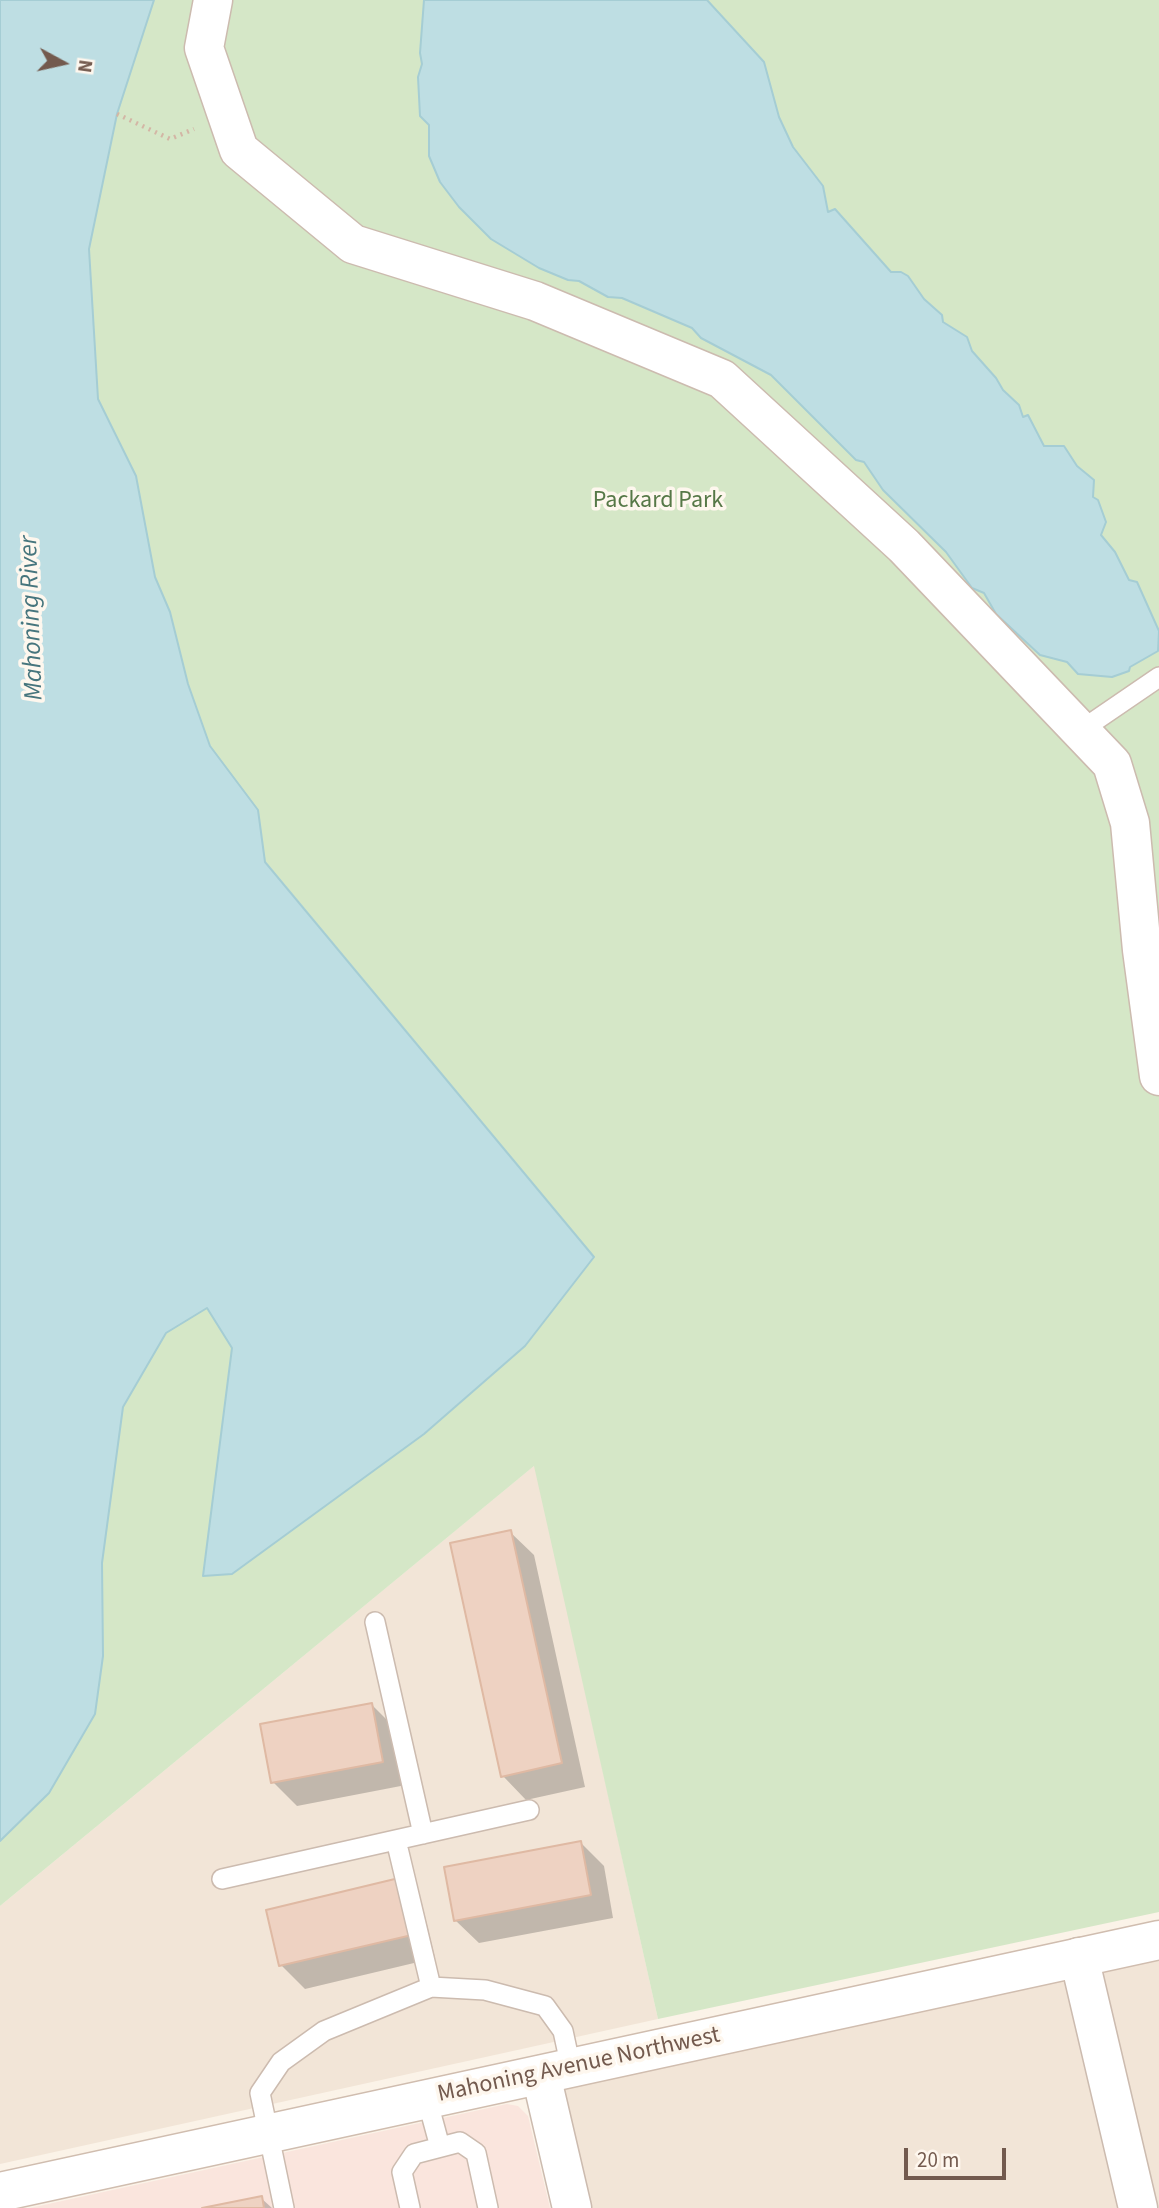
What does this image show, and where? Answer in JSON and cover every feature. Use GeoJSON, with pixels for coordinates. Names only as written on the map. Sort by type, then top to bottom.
{"type":"FeatureCollection","features":[{"type":"Feature","properties":{"kind":"street"},"geometry":{"type":"LineString","coordinates":[[212,0],[204,48],[239,150],[353,244],[535,301],[722,379],[904,546],[1112,764],[1130,823],[1142,950],[1159,1076]]}},
{"type":"Feature","properties":{"kind":"street","name":"Mahoning Avenue Northwest"},"geometry":{"type":"LineString","coordinates":[[7,2197],[267,2134],[1159,1940]]}},
{"type":"Feature","properties":{"kind":"street"},"geometry":{"type":"LineString","coordinates":[[1079,1957],[1138,2208]]}},
{"type":"Feature","properties":{"kind":"street"},"geometry":{"type":"LineString","coordinates":[[556,2072],[572,2208]]}},
{"type":"Feature","properties":{"kind":"lane"},"geometry":{"type":"LineString","coordinates":[[1080,731],[1159,677]]}},
{"type":"Feature","properties":{"kind":"lane"},"geometry":{"type":"LineString","coordinates":[[375,1622],[423,1834]]}},
{"type":"Feature","properties":{"kind":"lane"},"geometry":{"type":"LineString","coordinates":[[222,1879],[528,1810]]}},
{"type":"Feature","properties":{"kind":"lane"},"geometry":{"type":"LineString","coordinates":[[397,1840],[431,1987]]}},
{"type":"Feature","properties":{"kind":"lane"},"geometry":{"type":"LineString","coordinates":[[284,2208],[260,2093],[281,2062],[324,2031],[431,1987],[485,1990],[545,2006],[563,2031],[556,2072]]}},
{"type":"Feature","properties":{"kind":"lane"},"geometry":{"type":"LineString","coordinates":[[427,2099],[440,2147]]}},
{"type":"Feature","properties":{"kind":"lane"},"geometry":{"type":"LineString","coordinates":[[410,2208],[402,2172],[414,2154],[460,2142],[476,2153],[488,2208]]}},
{"type":"Feature","properties":{"kind":"path"},"geometry":{"type":"LineString","coordinates":[[117,114],[170,139]]}},
{"type":"Feature","properties":{"kind":"shaded area"},"geometry":{"type":"Polygon","coordinates":[[[535,1465],[658,2019],[0,2164],[0,1906],[535,1465]]]}},
{"type":"Feature","properties":{"kind":"shaded area"},"geometry":{"type":"Polygon","coordinates":[[[1159,1940],[1159,2208],[572,2208],[541,2075],[1159,1940]]]}},
{"type":"Feature","properties":{"kind":"shaded area"},"geometry":{"type":"Polygon","coordinates":[[[507,2104],[518,2106],[528,2116],[550,2208],[30,2208],[507,2104]]]}},
{"type":"Feature","properties":{"kind":"green space","name":"Packard Park"},"geometry":{"type":"Polygon","coordinates":[[[154,0],[1159,0],[1159,1912],[658,2019],[534,1466],[0,1906],[0,1841],[49,1793],[103,1656],[102,1563],[123,1407],[166,1333],[207,1308],[232,1348],[203,1575],[232,1574],[424,1434],[525,1346],[594,1257],[265,861],[258,810],[210,746],[188,684],[170,612],[155,577],[136,476],[98,399],[89,249],[117,114],[154,0]]]}},
{"type":"Feature","properties":{"kind":"water","name":"Mahoning River"},"geometry":{"type":"Polygon","coordinates":[[[0,0],[154,0],[117,114],[89,249],[98,399],[136,476],[155,577],[170,612],[188,684],[210,746],[258,810],[265,862],[594,1257],[525,1346],[424,1434],[232,1574],[203,1576],[232,1348],[207,1308],[166,1333],[123,1407],[102,1563],[103,1656],[95,1714],[49,1793],[0,1841],[0,0]]]}},
{"type":"Feature","properties":{"kind":"water"},"geometry":{"type":"Polygon","coordinates":[[[424,0],[707,0],[764,62],[779,117],[793,147],[823,186],[828,212],[835,209],[891,272],[901,272],[908,276],[924,299],[942,315],[943,322],[967,337],[972,351],[1003,390],[1019,405],[1023,417],[1028,415],[1044,446],[1064,446],[1077,466],[1094,480],[1093,497],[1098,500],[1106,522],[1101,535],[1115,552],[1129,580],[1137,582],[1159,631],[1158,651],[1130,667],[1129,671],[1112,677],[1078,674],[1067,662],[1040,655],[996,614],[984,593],[972,588],[946,552],[883,490],[864,462],[856,460],[771,375],[701,338],[692,328],[622,298],[608,297],[579,281],[568,280],[539,268],[491,239],[459,207],[440,182],[429,156],[429,125],[420,116],[418,77],[422,64],[420,53],[424,0]]]}},
{"type":"Feature","properties":{"kind":"building"},"geometry":{"type":"Polygon","coordinates":[[[511,1530],[562,1763],[501,1777],[450,1543],[511,1530]]]}},
{"type":"Feature","properties":{"kind":"building"},"geometry":{"type":"Polygon","coordinates":[[[372,1703],[383,1762],[271,1783],[260,1724],[372,1703]]]}},
{"type":"Feature","properties":{"kind":"building"},"geometry":{"type":"Polygon","coordinates":[[[581,1841],[591,1895],[454,1921],[444,1867],[581,1841]]]}},
{"type":"Feature","properties":{"kind":"building"},"geometry":{"type":"Polygon","coordinates":[[[399,1878],[412,1935],[279,1966],[266,1910],[399,1878]]]}},
{"type":"Feature","properties":{"kind":"building"},"geometry":{"type":"Polygon","coordinates":[[[262,2196],[264,2208],[202,2208],[262,2196]]]}}]}
